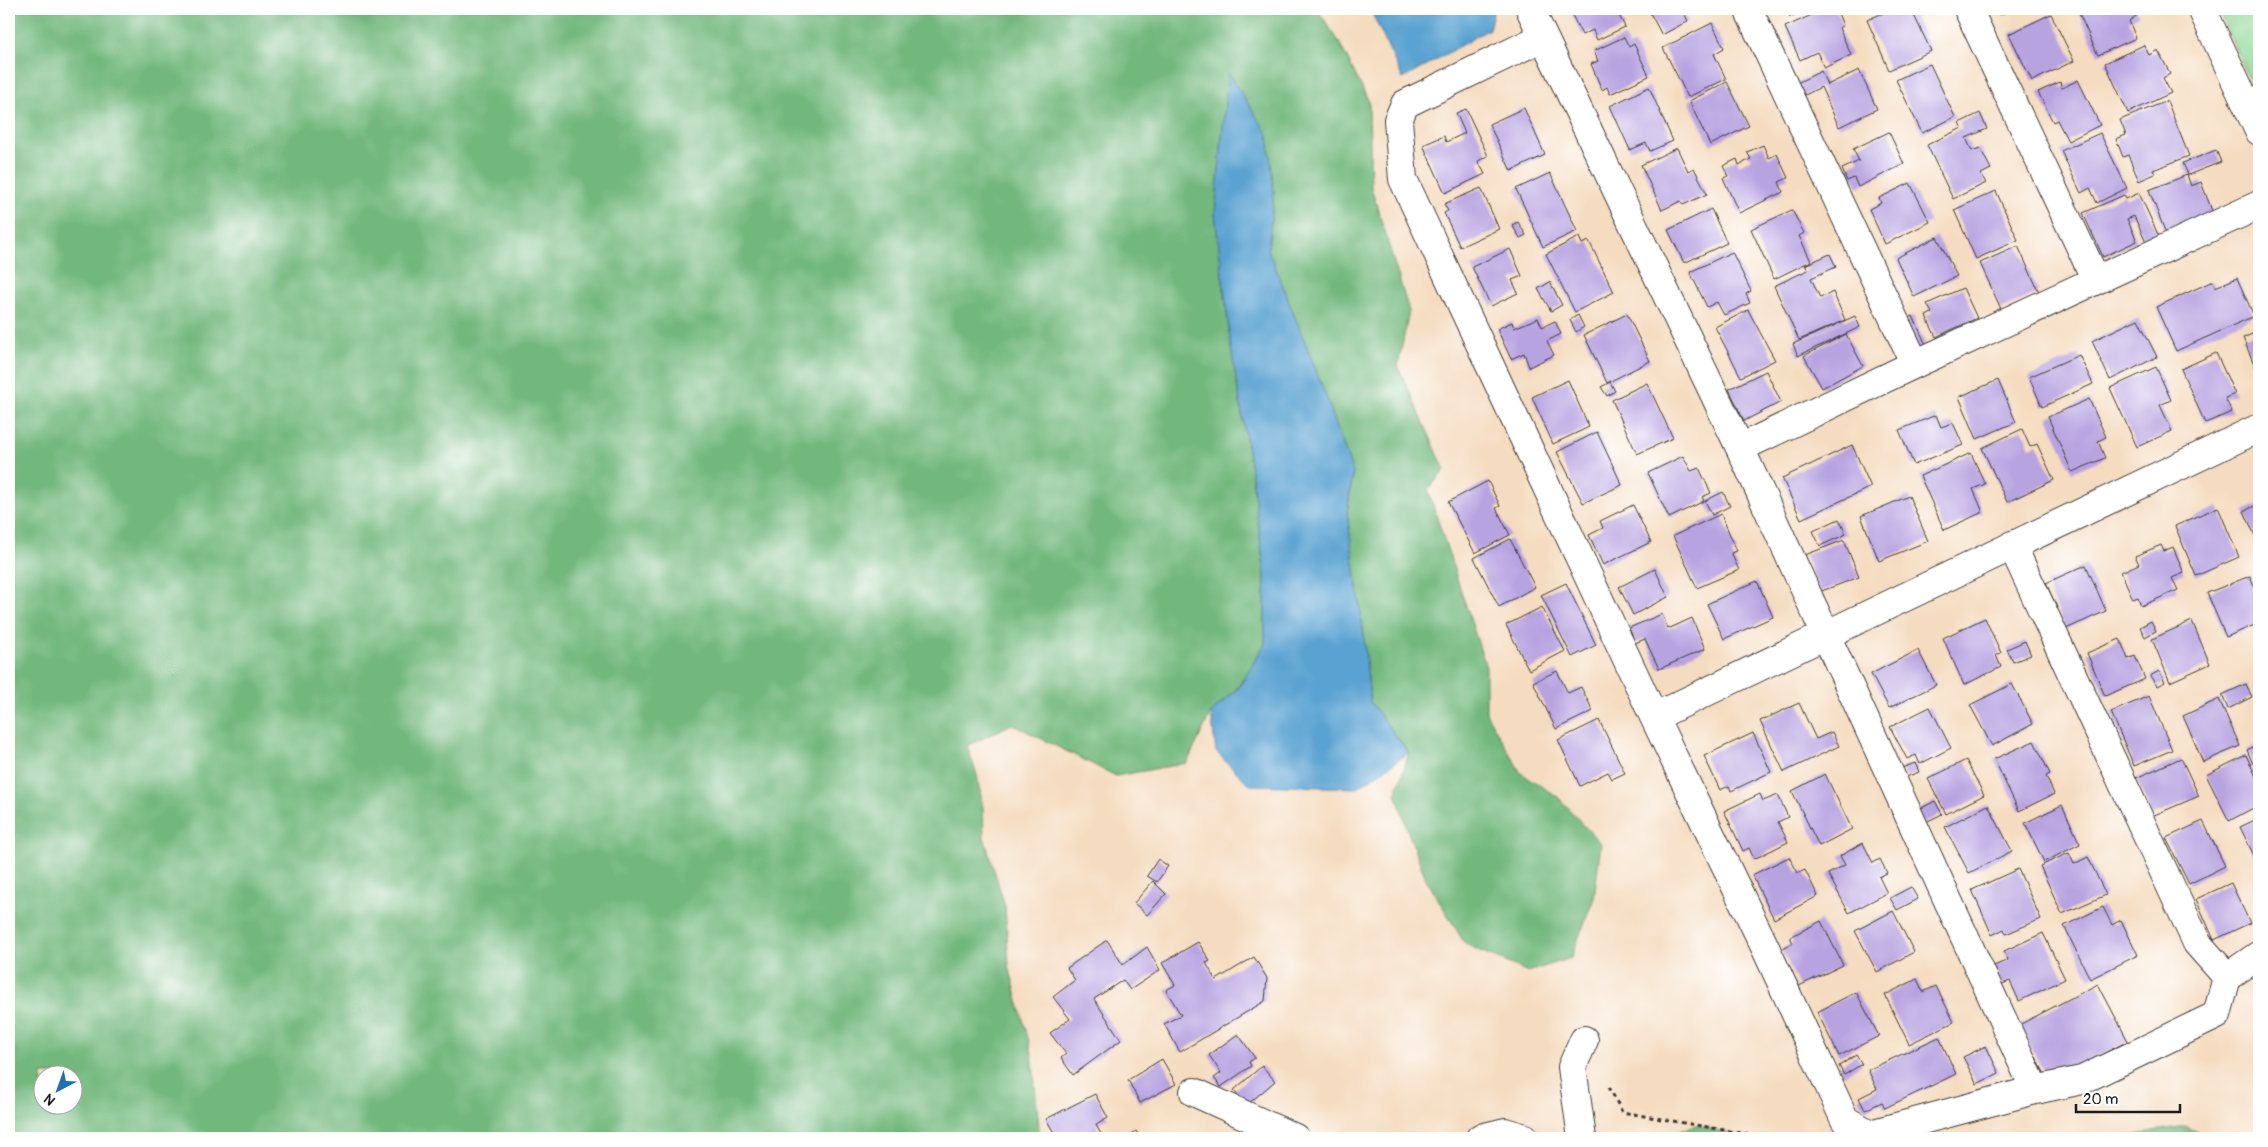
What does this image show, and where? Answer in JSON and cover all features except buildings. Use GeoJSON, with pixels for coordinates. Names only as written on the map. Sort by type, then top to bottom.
{"type":"FeatureCollection","features":[{"type":"Feature","properties":{"kind":"street"},"geometry":{"type":"LineString","coordinates":[[1530,9],[1740,448],[2035,1090]]}},
{"type":"Feature","properties":{"kind":"street"},"geometry":{"type":"LineString","coordinates":[[1748,9],[1915,364]]}},
{"type":"Feature","properties":{"kind":"street"},"geometry":{"type":"LineString","coordinates":[[1968,9],[2096,280]]}},
{"type":"Feature","properties":{"kind":"street"},"geometry":{"type":"LineString","coordinates":[[2202,9],[2259,131]]}},
{"type":"Feature","properties":{"kind":"street"},"geometry":{"type":"LineString","coordinates":[[1543,37],[1405,104],[1398,120],[1403,180],[1845,1120],[1870,1134],[2035,1090],[2082,1080],[2217,1014],[2227,977],[2259,955]]}},
{"type":"Feature","properties":{"kind":"street"},"geometry":{"type":"LineString","coordinates":[[1740,448],[1915,364],[2259,205]]}},
{"type":"Feature","properties":{"kind":"street"},"geometry":{"type":"LineString","coordinates":[[1654,717],[2259,428]]}},
{"type":"Feature","properties":{"kind":"street"},"geometry":{"type":"LineString","coordinates":[[2012,545],[2197,943],[2227,977]]}},
{"type":"Feature","properties":{"kind":"street"},"geometry":{"type":"LineString","coordinates":[[1582,1138],[1572,1067],[1584,1040]]}},
{"type":"Feature","properties":{"kind":"street"},"geometry":{"type":"LineString","coordinates":[[1194,1092],[1296,1138]]}},
{"type":"Feature","properties":{"kind":"street"},"geometry":{"type":"LineString","coordinates":[[1480,1138],[1505,1132],[1525,1138]]}},
{"type":"Feature","properties":{"kind":"path"},"geometry":{"type":"LineString","coordinates":[[1584,1040],[1622,1112],[1769,1138]]}},
{"type":"Feature","properties":{"kind":"green space"},"geometry":{"type":"Polygon","coordinates":[[[9,9],[1317,9],[1338,40],[1369,102],[1371,187],[1409,311],[1398,366],[1445,470],[1428,490],[1486,667],[1486,713],[1521,773],[1558,797],[1601,844],[1594,898],[1571,958],[1528,972],[1465,944],[1426,879],[1408,832],[1396,793],[1409,753],[1370,702],[1364,636],[1347,513],[1353,473],[1326,396],[1268,249],[1274,192],[1228,74],[1215,213],[1231,348],[1250,463],[1265,575],[1265,644],[1238,687],[1211,713],[1187,763],[1116,776],[1012,724],[967,746],[977,775],[983,807],[984,837],[1005,906],[1009,966],[1032,1053],[1040,1138],[9,1138],[9,9]]]}},
{"type":"Feature","properties":{"kind":"green space"},"geometry":{"type":"Polygon","coordinates":[[[2218,9],[2259,9],[2259,102],[2218,9]]]}},
{"type":"Feature","properties":{"kind":"green space"},"geometry":{"type":"Polygon","coordinates":[[[1695,1125],[1750,1138],[1664,1138],[1695,1125]]]}},
{"type":"Feature","properties":{"kind":"green space"},"geometry":{"type":"Polygon","coordinates":[[[2185,1126],[2212,1138],[2110,1138],[2185,1126]]]}},
{"type":"Feature","properties":{"kind":"water"},"geometry":{"type":"Polygon","coordinates":[[[1370,9],[1494,9],[1489,29],[1403,79],[1370,9]]]}},
{"type":"Feature","properties":{"kind":"water"},"geometry":{"type":"Polygon","coordinates":[[[1228,73],[1268,134],[1274,192],[1268,249],[1326,396],[1353,473],[1347,513],[1364,636],[1370,702],[1409,753],[1357,788],[1250,785],[1216,752],[1211,713],[1239,687],[1265,644],[1265,575],[1250,463],[1231,348],[1215,213],[1228,73]]]}}]}
